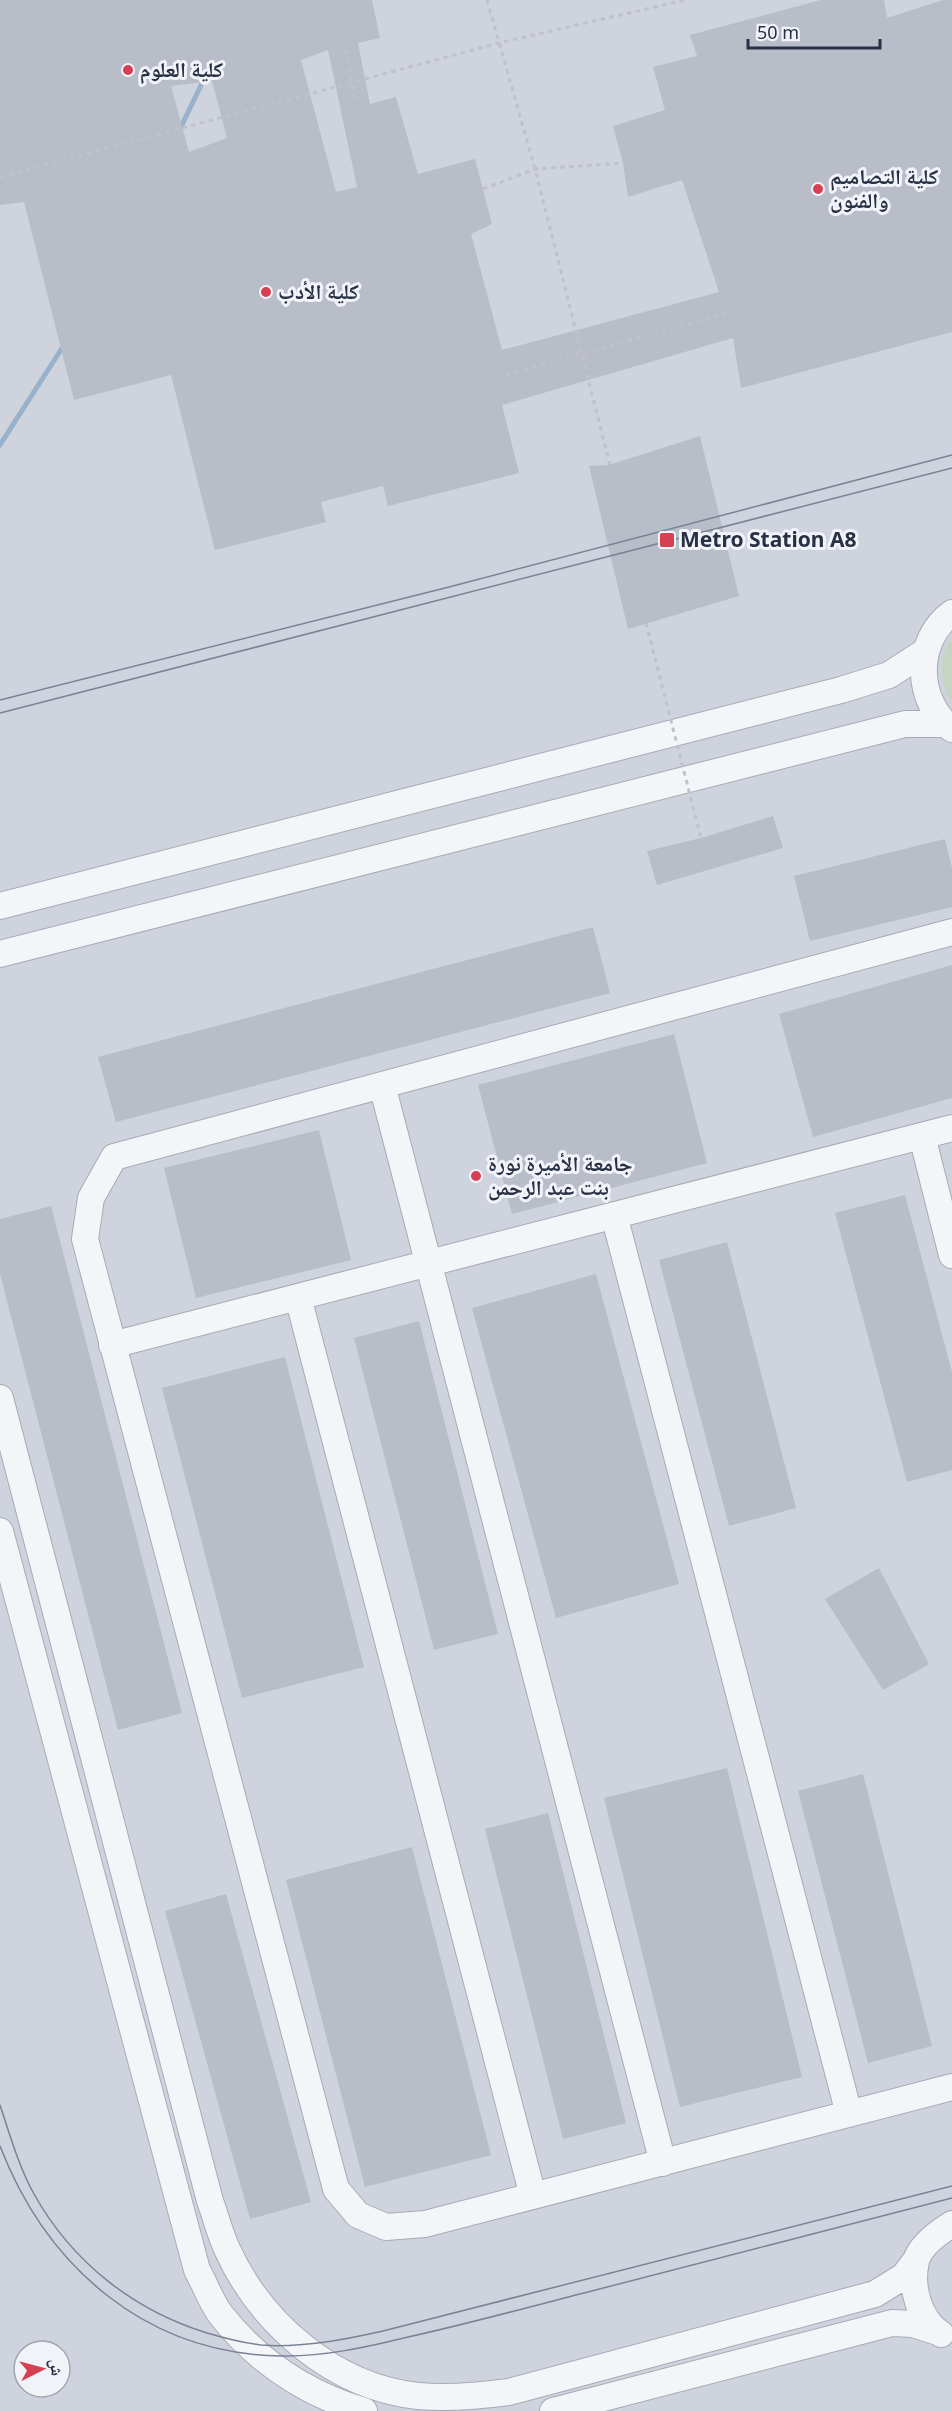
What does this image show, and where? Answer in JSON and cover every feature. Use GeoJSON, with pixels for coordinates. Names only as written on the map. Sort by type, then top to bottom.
{"type":"FeatureCollection","features":[{"type":"Feature","properties":{"kind":"street"},"geometry":{"type":"LineString","coordinates":[[949,727],[934,709],[926,690],[923,670],[926,651],[935,631],[952,613]]}},
{"type":"Feature","properties":{"kind":"street"},"geometry":{"type":"LineString","coordinates":[[0,906],[841,690],[889,675],[926,651]]}},
{"type":"Feature","properties":{"kind":"street"},"geometry":{"type":"LineString","coordinates":[[0,954],[905,724],[949,727]]}},
{"type":"Feature","properties":{"kind":"street"},"geometry":{"type":"LineString","coordinates":[[952,933],[114,1157],[91,1198],[85,1239],[336,2188],[358,2215],[386,2227],[425,2224],[952,2088]]}},
{"type":"Feature","properties":{"kind":"street"},"geometry":{"type":"LineString","coordinates":[[382,1085],[663,2163]]}},
{"type":"Feature","properties":{"kind":"street"},"geometry":{"type":"LineString","coordinates":[[112,1345],[952,1128]]}},
{"type":"Feature","properties":{"kind":"street"},"geometry":{"type":"LineString","coordinates":[[922,1136],[952,1255]]}},
{"type":"Feature","properties":{"kind":"street"},"geometry":{"type":"LineString","coordinates":[[614,1215],[849,2114]]}},
{"type":"Feature","properties":{"kind":"street"},"geometry":{"type":"LineString","coordinates":[[298,1297],[532,2196]]}},
{"type":"Feature","properties":{"kind":"street"},"geometry":{"type":"LineString","coordinates":[[0,1398],[210,2201],[227,2249],[254,2297],[287,2335],[348,2375],[379,2388],[417,2396],[464,2398],[509,2392],[875,2294],[904,2276],[939,2232],[952,2224]]}},
{"type":"Feature","properties":{"kind":"street"},"geometry":{"type":"LineString","coordinates":[[0,1531],[197,2270],[220,2314],[266,2361],[305,2388],[364,2411]]}},
{"type":"Feature","properties":{"kind":"street"},"geometry":{"type":"LineString","coordinates":[[916,2260],[914,2284],[917,2302],[925,2319],[945,2336]]}},
{"type":"Feature","properties":{"kind":"street"},"geometry":{"type":"LineString","coordinates":[[553,2411],[892,2323],[913,2324],[945,2336]]}},
{"type":"Feature","properties":{"kind":"path"},"geometry":{"type":"LineString","coordinates":[[487,0],[535,169],[609,465]]}},
{"type":"Feature","properties":{"kind":"path"},"geometry":{"type":"LineString","coordinates":[[0,177],[351,81],[499,43],[685,0]]}},
{"type":"Feature","properties":{"kind":"path"},"geometry":{"type":"LineString","coordinates":[[346,50],[355,102]]}},
{"type":"Feature","properties":{"kind":"path"},"geometry":{"type":"LineString","coordinates":[[483,189],[535,169],[623,163]]}},
{"type":"Feature","properties":{"kind":"path"},"geometry":{"type":"LineString","coordinates":[[506,375],[727,313]]}},
{"type":"Feature","properties":{"kind":"path"},"geometry":{"type":"LineString","coordinates":[[646,623],[701,838]]}},
{"type":"Feature","properties":{"kind":"shaded area","name":"جامعة الأميرة نورة بنت عبد الرحمن"},"geometry":{"type":"Polygon","coordinates":[[[0,0],[952,0],[952,2411],[0,2411],[0,0]]]}},
{"type":"Feature","properties":{"kind":"green space"},"geometry":{"type":"Polygon","coordinates":[[[952,639],[952,702],[942,679],[942,662],[952,639]]]}},
{"type":"Feature","properties":{"kind":"building"},"geometry":{"type":"Polygon","coordinates":[[[0,0],[372,0],[380,38],[358,43],[370,104],[396,97],[418,174],[475,159],[492,224],[471,234],[502,350],[719,292],[682,180],[628,197],[623,163],[613,126],[665,110],[653,67],[697,56],[690,35],[821,0],[884,0],[887,18],[943,0],[952,0],[952,332],[741,388],[733,338],[502,405],[519,473],[388,506],[383,486],[321,502],[326,522],[215,550],[171,375],[74,400],[24,202],[0,205],[0,0]],[[328,50],[301,60],[336,192],[357,187],[328,50]],[[212,81],[171,86],[189,152],[227,138],[212,81]]]}},
{"type":"Feature","properties":{"kind":"building","name":"Metro Station A8"},"geometry":{"type":"Polygon","coordinates":[[[700,436],[739,596],[628,629],[589,466],[609,465],[700,436]]]}},
{"type":"Feature","properties":{"kind":"building"},"geometry":{"type":"Polygon","coordinates":[[[773,816],[783,848],[657,885],[647,851],[701,838],[773,816]]]}},
{"type":"Feature","properties":{"kind":"building"},"geometry":{"type":"Polygon","coordinates":[[[945,839],[952,868],[952,907],[810,941],[794,876],[945,839]]]}},
{"type":"Feature","properties":{"kind":"building"},"geometry":{"type":"Polygon","coordinates":[[[593,927],[610,993],[116,1122],[98,1057],[593,927]]]}},
{"type":"Feature","properties":{"kind":"building"},"geometry":{"type":"Polygon","coordinates":[[[952,965],[952,1098],[813,1137],[779,1014],[952,965]]]}},
{"type":"Feature","properties":{"kind":"building"},"geometry":{"type":"Polygon","coordinates":[[[674,1034],[707,1163],[512,1214],[478,1085],[674,1034]]]}},
{"type":"Feature","properties":{"kind":"building"},"geometry":{"type":"Polygon","coordinates":[[[319,1130],[351,1260],[196,1298],[164,1168],[319,1130]]]}},
{"type":"Feature","properties":{"kind":"building"},"geometry":{"type":"Polygon","coordinates":[[[905,1195],[952,1372],[952,1470],[907,1482],[835,1213],[905,1195]]]}},
{"type":"Feature","properties":{"kind":"building"},"geometry":{"type":"Polygon","coordinates":[[[51,1206],[182,1713],[118,1730],[0,1274],[0,1219],[51,1206]]]}},
{"type":"Feature","properties":{"kind":"building"},"geometry":{"type":"Polygon","coordinates":[[[727,1242],[796,1508],[729,1526],[659,1260],[727,1242]]]}},
{"type":"Feature","properties":{"kind":"building"},"geometry":{"type":"Polygon","coordinates":[[[596,1274],[679,1584],[556,1618],[472,1308],[596,1274]]]}},
{"type":"Feature","properties":{"kind":"building"},"geometry":{"type":"Polygon","coordinates":[[[419,1321],[498,1634],[434,1650],[354,1338],[419,1321]]]}},
{"type":"Feature","properties":{"kind":"building"},"geometry":{"type":"Polygon","coordinates":[[[285,1357],[364,1667],[242,1698],[162,1388],[285,1357]]]}},
{"type":"Feature","properties":{"kind":"building"},"geometry":{"type":"Polygon","coordinates":[[[879,1568],[929,1664],[883,1690],[825,1599],[879,1568]]]}},
{"type":"Feature","properties":{"kind":"building"},"geometry":{"type":"Polygon","coordinates":[[[727,1768],[802,2077],[680,2107],[604,1798],[727,1768]]]}},
{"type":"Feature","properties":{"kind":"building"},"geometry":{"type":"Polygon","coordinates":[[[863,1774],[932,2046],[868,2063],[798,1791],[863,1774]]]}},
{"type":"Feature","properties":{"kind":"building"},"geometry":{"type":"Polygon","coordinates":[[[548,1813],[626,2123],[563,2139],[485,1829],[548,1813]]]}},
{"type":"Feature","properties":{"kind":"building"},"geometry":{"type":"Polygon","coordinates":[[[412,1847],[491,2155],[365,2187],[286,1880],[412,1847]]]}},
{"type":"Feature","properties":{"kind":"building"},"geometry":{"type":"Polygon","coordinates":[[[226,1894],[311,2202],[250,2219],[165,1911],[226,1894]]]}},
{"type":"Feature","properties":{"kind":"waterway"},"geometry":{"type":"LineString","coordinates":[[179,131],[205,77]]}},
{"type":"Feature","properties":{"kind":"waterway"},"geometry":{"type":"LineString","coordinates":[[0,445],[64,345]]}},
{"type":"Feature","properties":{"kind":"tram line"},"geometry":{"type":"LineString","coordinates":[[0,700],[449,587],[952,455]]}},
{"type":"Feature","properties":{"kind":"tram line"},"geometry":{"type":"LineString","coordinates":[[0,713],[952,468]]}},
{"type":"Feature","properties":{"kind":"tram line"},"geometry":{"type":"LineString","coordinates":[[0,2105],[19,2162],[34,2194],[49,2219],[86,2262],[130,2297],[154,2311],[207,2333],[261,2345],[322,2342],[383,2331],[952,2186]]}},
{"type":"Feature","properties":{"kind":"tram line"},"geometry":{"type":"LineString","coordinates":[[0,2146],[20,2190],[45,2230],[74,2266],[108,2296],[146,2321],[187,2340],[232,2351],[281,2356],[345,2351],[430,2332],[952,2198]]}},
{"type":"Feature","properties":{"kind":"place","name":"كلية العلوم"},"geometry":{"type":"Point","coordinates":[128,70]}},
{"type":"Feature","properties":{"kind":"place","name":"كلية التصاميم والفنون"},"geometry":{"type":"Point","coordinates":[818,189]}},
{"type":"Feature","properties":{"kind":"place","name":"كلية الأدب"},"geometry":{"type":"Point","coordinates":[266,292]}},
{"type":"Feature","properties":{"kind":"place","name":"Metro Station A8"},"geometry":{"type":"Point","coordinates":[667,540]}},
{"type":"Feature","properties":{"kind":"place","name":"جامعة الأميرة نورة بنت عبد الرحمن"},"geometry":{"type":"Point","coordinates":[476,1176]}}]}
